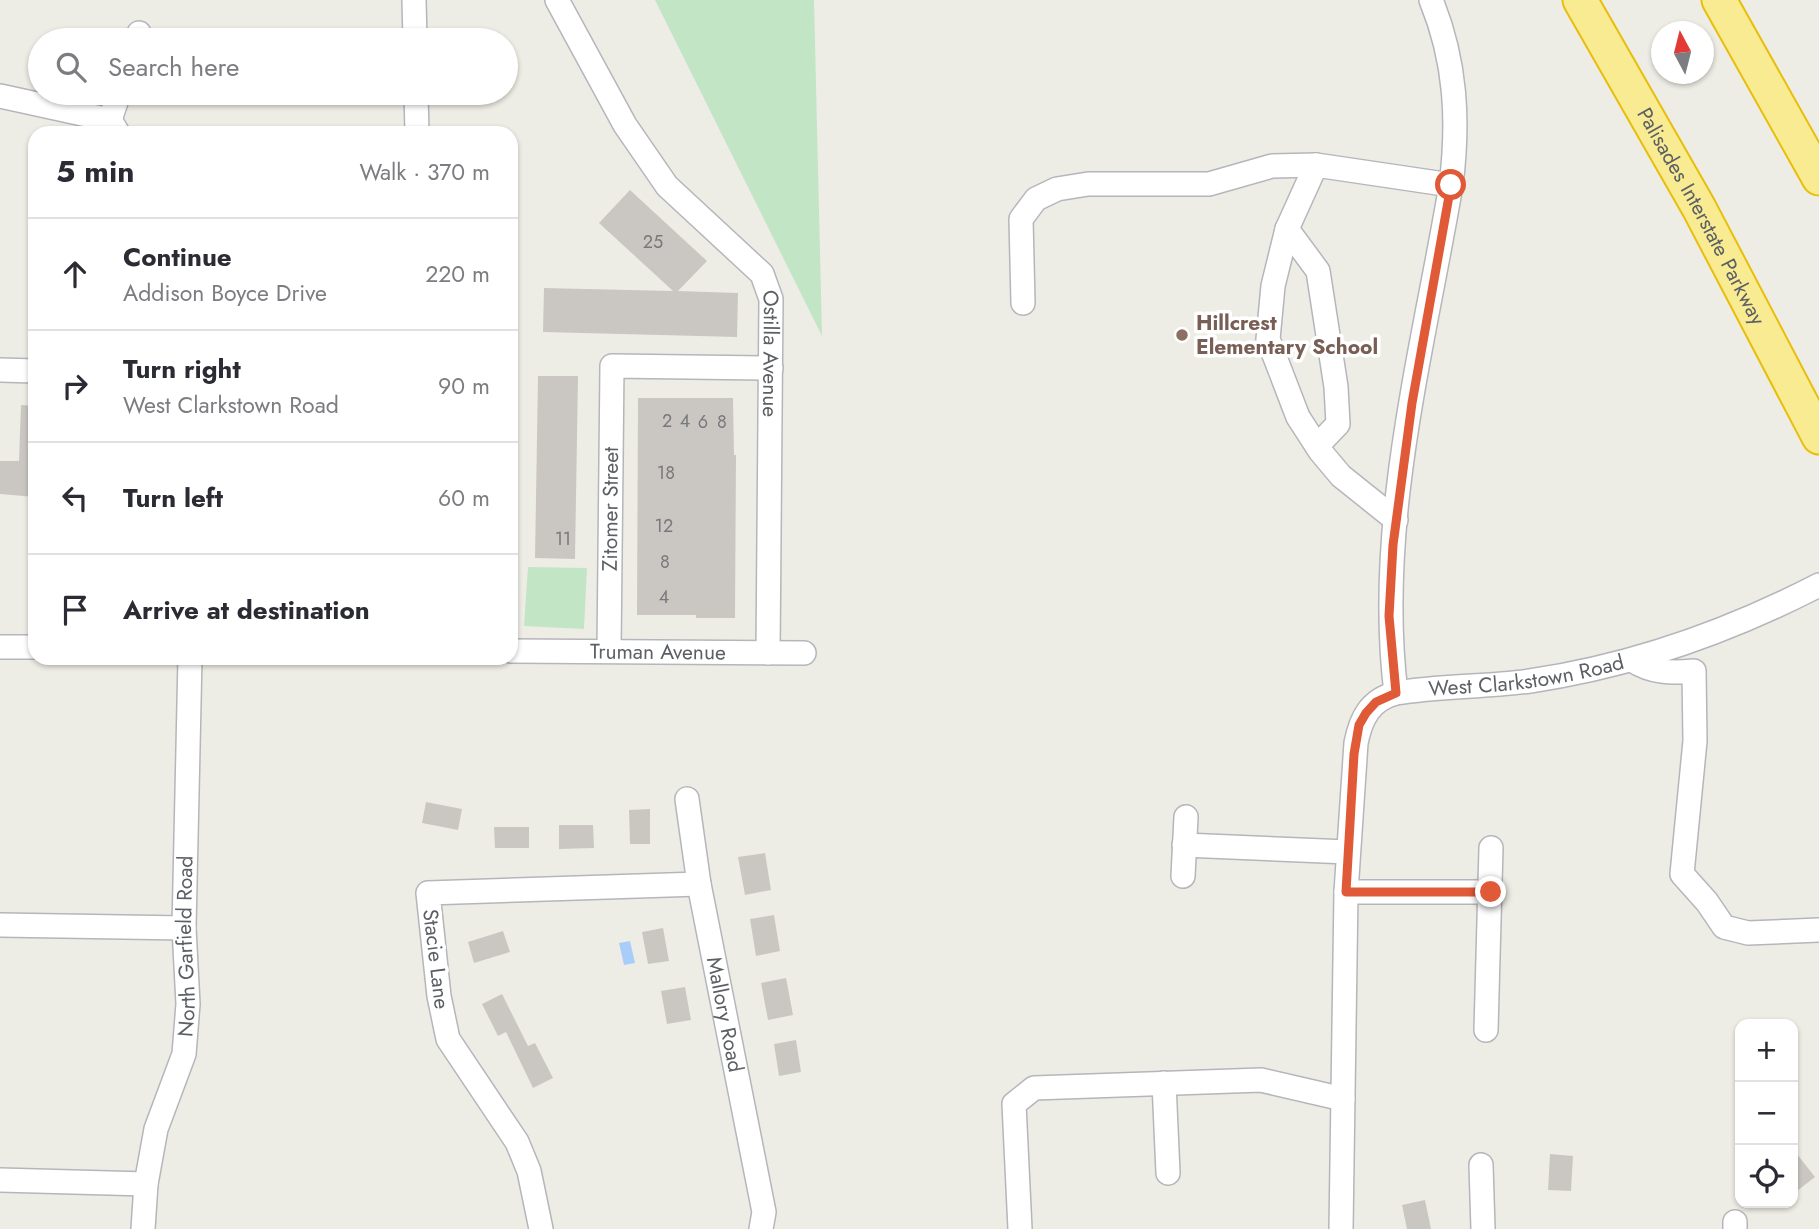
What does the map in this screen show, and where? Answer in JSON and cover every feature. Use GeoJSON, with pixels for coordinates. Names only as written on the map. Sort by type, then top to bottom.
{"type":"FeatureCollection","features":[{"type":"Feature","properties":{"kind":"highway","name":"Palisades Interstate Parkway"},"geometry":{"type":"LineString","coordinates":[[1580,0],[1699,208],[1819,437]]}},
{"type":"Feature","properties":{"kind":"highway"},"geometry":{"type":"LineString","coordinates":[[1719,0],[1819,178]]}},
{"type":"Feature","properties":{"kind":"street"},"geometry":{"type":"LineString","coordinates":[[414,0],[415,28]]}},
{"type":"Feature","properties":{"kind":"street","name":"Ostilla Avenue"},"geometry":{"type":"LineString","coordinates":[[557,0],[625,125],[667,186],[762,274],[771,299],[768,653]]}},
{"type":"Feature","properties":{"kind":"street"},"geometry":{"type":"LineString","coordinates":[[1396,693],[1389,616],[1396,520],[1412,403],[1451,185],[1455,141],[1454,84],[1446,42],[1431,0]]}},
{"type":"Feature","properties":{"kind":"street"},"geometry":{"type":"LineString","coordinates":[[0,96],[28,104]]}},
{"type":"Feature","properties":{"kind":"street"},"geometry":{"type":"LineString","coordinates":[[33,105],[110,126]]}},
{"type":"Feature","properties":{"kind":"street"},"geometry":{"type":"LineString","coordinates":[[114,126],[117,105]]}},
{"type":"Feature","properties":{"kind":"street"},"geometry":{"type":"LineString","coordinates":[[416,105],[417,126]]}},
{"type":"Feature","properties":{"kind":"street"},"geometry":{"type":"LineString","coordinates":[[1023,303],[1021,219],[1036,199],[1056,189],[1088,184],[1209,184],[1272,166],[1316,165],[1451,185]]}},
{"type":"Feature","properties":{"kind":"street"},"geometry":{"type":"LineString","coordinates":[[1316,165],[1287,229],[1273,286],[1268,339],[1298,417],[1317,446],[1342,476],[1396,520]]}},
{"type":"Feature","properties":{"kind":"street"},"geometry":{"type":"LineString","coordinates":[[1287,229],[1318,271],[1336,387],[1338,424],[1317,446]]}},
{"type":"Feature","properties":{"kind":"street","name":"Zitomer Street"},"geometry":{"type":"LineString","coordinates":[[609,651],[612,366],[771,368]]}},
{"type":"Feature","properties":{"kind":"street"},"geometry":{"type":"LineString","coordinates":[[0,370],[28,371]]}},
{"type":"Feature","properties":{"kind":"street","name":"West Clarkstown Road"},"geometry":{"type":"LineString","coordinates":[[1341,1229],[1346,892],[1354,754],[1359,725],[1366,713],[1376,702],[1396,693],[1532,680],[1632,660],[1729,627],[1819,585]]}},
{"type":"Feature","properties":{"kind":"street"},"geometry":{"type":"LineString","coordinates":[[0,647],[28,648]]}},
{"type":"Feature","properties":{"kind":"street","name":"Truman Avenue"},"geometry":{"type":"LineString","coordinates":[[518,651],[804,653]]}},
{"type":"Feature","properties":{"kind":"street"},"geometry":{"type":"LineString","coordinates":[[1632,660],[1650,670],[1694,671],[1695,741],[1682,874],[1707,902],[1724,927],[1748,933],[1819,930]]}},
{"type":"Feature","properties":{"kind":"street","name":"North Garfield Road"},"geometry":{"type":"LineString","coordinates":[[143,1229],[146,1184],[156,1129],[184,1054],[188,1004],[184,928],[190,665]]}},
{"type":"Feature","properties":{"kind":"street","name":"Mallory Road"},"geometry":{"type":"LineString","coordinates":[[687,799],[699,884],[764,1212],[761,1229]]}},
{"type":"Feature","properties":{"kind":"street"},"geometry":{"type":"LineString","coordinates":[[1183,876],[1186,817]]}},
{"type":"Feature","properties":{"kind":"street"},"geometry":{"type":"LineString","coordinates":[[1184,845],[1348,852]]}},
{"type":"Feature","properties":{"kind":"street"},"geometry":{"type":"LineString","coordinates":[[1486,1030],[1491,848]]}},
{"type":"Feature","properties":{"kind":"street","name":"Stacie Lane"},"geometry":{"type":"LineString","coordinates":[[541,1229],[529,1171],[517,1142],[448,1039],[439,996],[428,893],[699,884]]}},
{"type":"Feature","properties":{"kind":"street"},"geometry":{"type":"LineString","coordinates":[[1346,892],[1491,892]]}},
{"type":"Feature","properties":{"kind":"street"},"geometry":{"type":"LineString","coordinates":[[0,925],[184,928]]}},
{"type":"Feature","properties":{"kind":"street"},"geometry":{"type":"LineString","coordinates":[[1020,1229],[1014,1104],[1034,1088],[1261,1080],[1343,1099]]}},
{"type":"Feature","properties":{"kind":"street"},"geometry":{"type":"LineString","coordinates":[[1164,1083],[1168,1173]]}},
{"type":"Feature","properties":{"kind":"street"},"geometry":{"type":"LineString","coordinates":[[1481,1165],[1483,1229]]}},
{"type":"Feature","properties":{"kind":"street"},"geometry":{"type":"LineString","coordinates":[[0,1180],[146,1184]]}},
{"type":"Feature","properties":{"kind":"green space"},"geometry":{"type":"Polygon","coordinates":[[[655,0],[814,0],[822,336],[655,0]]]}},
{"type":"Feature","properties":{"kind":"green space"},"geometry":{"type":"Polygon","coordinates":[[[528,567],[587,568],[584,629],[524,626],[528,567]]]}},
{"type":"Feature","properties":{"kind":"water"},"geometry":{"type":"Polygon","coordinates":[[[630,941],[635,963],[624,965],[619,943],[630,941]]]}},
{"type":"Feature","properties":{"kind":"building"},"geometry":{"type":"Polygon","coordinates":[[[630,190],[707,261],[678,291],[738,293],[737,337],[543,332],[544,288],[673,291],[599,223],[630,190]]]}},
{"type":"Feature","properties":{"kind":"building"},"geometry":{"type":"Polygon","coordinates":[[[538,376],[578,376],[575,559],[535,558],[538,376]]]}},
{"type":"Feature","properties":{"kind":"building"},"geometry":{"type":"Polygon","coordinates":[[[638,398],[733,398],[736,455],[735,618],[637,615],[638,398]]]}},
{"type":"Feature","properties":{"kind":"building"},"geometry":{"type":"Polygon","coordinates":[[[21,405],[28,406],[28,496],[0,494],[0,461],[19,461],[21,405]]]}},
{"type":"Feature","properties":{"kind":"building"},"geometry":{"type":"Polygon","coordinates":[[[426,802],[462,809],[458,830],[422,823],[426,802]]]}},
{"type":"Feature","properties":{"kind":"building"},"geometry":{"type":"Polygon","coordinates":[[[650,809],[650,844],[630,844],[629,810],[650,809]]]}},
{"type":"Feature","properties":{"kind":"building"},"geometry":{"type":"Polygon","coordinates":[[[559,825],[593,825],[594,848],[559,849],[559,825]]]}},
{"type":"Feature","properties":{"kind":"building"},"geometry":{"type":"Polygon","coordinates":[[[494,827],[529,827],[529,848],[495,848],[494,827]]]}},
{"type":"Feature","properties":{"kind":"building"},"geometry":{"type":"Polygon","coordinates":[[[765,853],[771,890],[745,895],[738,857],[765,853]]]}},
{"type":"Feature","properties":{"kind":"building"},"geometry":{"type":"Polygon","coordinates":[[[774,915],[780,951],[756,956],[750,919],[774,915]]]}},
{"type":"Feature","properties":{"kind":"building"},"geometry":{"type":"Polygon","coordinates":[[[663,928],[669,961],[648,964],[642,932],[663,928]]]}},
{"type":"Feature","properties":{"kind":"building"},"geometry":{"type":"Polygon","coordinates":[[[503,931],[510,952],[474,963],[468,942],[503,931]]]}},
{"type":"Feature","properties":{"kind":"building"},"geometry":{"type":"Polygon","coordinates":[[[786,978],[793,1015],[768,1020],[761,983],[786,978]]]}},
{"type":"Feature","properties":{"kind":"building"},"geometry":{"type":"Polygon","coordinates":[[[685,987],[691,1020],[667,1024],[661,991],[685,987]]]}},
{"type":"Feature","properties":{"kind":"building"},"geometry":{"type":"Polygon","coordinates":[[[502,994],[528,1046],[535,1043],[553,1078],[533,1088],[506,1032],[498,1036],[482,1004],[502,994]]]}},
{"type":"Feature","properties":{"kind":"building"},"geometry":{"type":"Polygon","coordinates":[[[796,1040],[801,1072],[779,1076],[774,1044],[796,1040]]]}},
{"type":"Feature","properties":{"kind":"building"},"geometry":{"type":"Polygon","coordinates":[[[1550,1154],[1573,1156],[1571,1191],[1548,1190],[1550,1154]]]}},
{"type":"Feature","properties":{"kind":"building"},"geometry":{"type":"Polygon","coordinates":[[[1798,1155],[1815,1177],[1798,1190],[1798,1155]]]}},
{"type":"Feature","properties":{"kind":"building"},"geometry":{"type":"Polygon","coordinates":[[[1425,1200],[1431,1229],[1407,1229],[1402,1205],[1425,1200]]]}},
{"type":"Feature","properties":{"kind":"place","name":"Hillcrest Elementary School"},"geometry":{"type":"Point","coordinates":[1182,335]}},
{"type":"Feature","properties":{"kind":"route"},"geometry":{"type":"LineString","coordinates":[[1451,185],[1412,403],[1393,545],[1389,616],[1396,693],[1376,702],[1359,725],[1354,754],[1346,892],[1491,892]]}}]}
